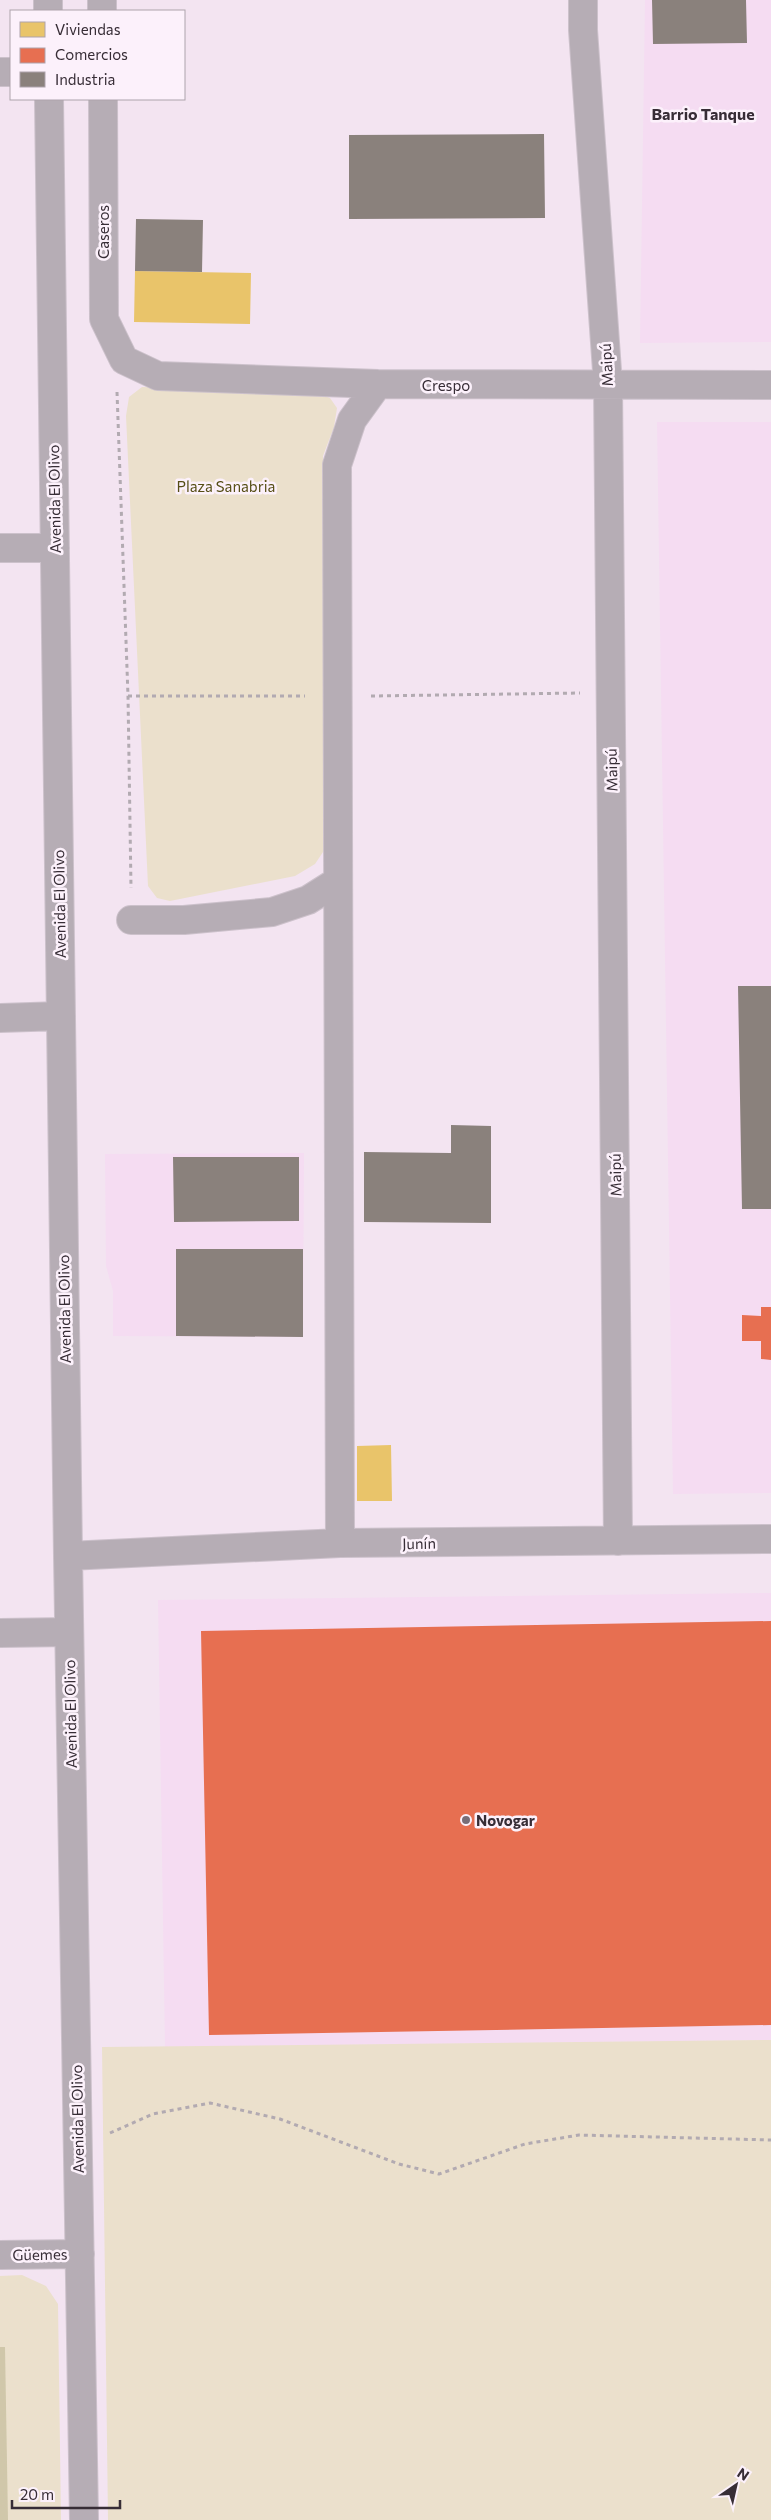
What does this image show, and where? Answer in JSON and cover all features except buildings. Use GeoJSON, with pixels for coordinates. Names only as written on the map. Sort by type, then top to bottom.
{"type":"FeatureCollection","features":[{"type":"Feature","properties":{"kind":"street","name":"Maipú"},"geometry":{"type":"LineString","coordinates":[[584,0],[583,30],[608,385],[618,1540]]}},
{"type":"Feature","properties":{"kind":"street","name":"Avenida El Olivo"},"geometry":{"type":"LineString","coordinates":[[49,100],[69,1632],[84,2520]]}},
{"type":"Feature","properties":{"kind":"street","name":"Caseros"},"geometry":{"type":"LineString","coordinates":[[102,100],[104,319],[124,360]]}},
{"type":"Feature","properties":{"kind":"street","name":"Crespo"},"geometry":{"type":"LineString","coordinates":[[124,360],[158,376],[378,384],[771,386]]}},
{"type":"Feature","properties":{"kind":"street"},"geometry":{"type":"LineString","coordinates":[[340,1544],[337,465],[352,420],[378,384]]}},
{"type":"Feature","properties":{"kind":"street"},"geometry":{"type":"LineString","coordinates":[[0,548],[55,548]]}},
{"type":"Feature","properties":{"kind":"street"},"geometry":{"type":"LineString","coordinates":[[131,920],[184,920],[272,912],[308,900],[338,881]]}},
{"type":"Feature","properties":{"kind":"street"},"geometry":{"type":"LineString","coordinates":[[0,1018],[61,1016]]}},
{"type":"Feature","properties":{"kind":"street","name":"Junín"},"geometry":{"type":"LineString","coordinates":[[68,1556],[340,1544],[771,1539]]}},
{"type":"Feature","properties":{"kind":"street"},"geometry":{"type":"LineString","coordinates":[[0,1633],[69,1632]]}},
{"type":"Feature","properties":{"kind":"street","name":"Güemes"},"geometry":{"type":"LineString","coordinates":[[0,2255],[80,2254]]}},
{"type":"Feature","properties":{"kind":"path"},"geometry":{"type":"LineString","coordinates":[[124,360],[117,394],[128,696],[131,920]]}},
{"type":"Feature","properties":{"kind":"path"},"geometry":{"type":"LineString","coordinates":[[78,2147],[153,2114],[210,2103],[280,2118],[399,2164],[439,2174],[526,2144],[579,2135],[771,2140]]}},
{"type":"Feature","properties":{"kind":"shaded area"},"geometry":{"type":"Polygon","coordinates":[[[645,0],[771,0],[771,342],[640,343],[645,0]]]}},
{"type":"Feature","properties":{"kind":"shaded area"},"geometry":{"type":"Polygon","coordinates":[[[657,422],[771,422],[771,1493],[673,1494],[657,422]]]}},
{"type":"Feature","properties":{"kind":"shaded area"},"geometry":{"type":"Polygon","coordinates":[[[304,1153],[303,1337],[113,1336],[113,1291],[106,1266],[105,1154],[304,1153]]]}},
{"type":"Feature","properties":{"kind":"shaded area","name":"Novogar"},"geometry":{"type":"Polygon","coordinates":[[[771,1593],[771,2040],[165,2047],[158,1600],[771,1593]]]}},
{"type":"Feature","properties":{"kind":"shaded area"},"geometry":{"type":"Polygon","coordinates":[[[0,2347],[5,2347],[8,2520],[0,2520],[0,2347]]]}},
{"type":"Feature","properties":{"kind":"green space","name":"Plaza Sanabria"},"geometry":{"type":"Polygon","coordinates":[[[142,387],[313,392],[330,398],[337,408],[334,427],[323,456],[325,849],[315,864],[295,876],[170,901],[157,898],[148,886],[126,416],[129,397],[142,387]]]}},
{"type":"Feature","properties":{"kind":"green space"},"geometry":{"type":"Polygon","coordinates":[[[771,2040],[771,2520],[108,2520],[102,2047],[771,2040]]]}},
{"type":"Feature","properties":{"kind":"green space"},"geometry":{"type":"Polygon","coordinates":[[[22,2275],[46,2286],[58,2304],[61,2520],[0,2520],[0,2276],[22,2275]]]}},
{"type":"Feature","properties":{"kind":"place","name":"Novogar"},"geometry":{"type":"Point","coordinates":[466,1820]}},
{"type":"Feature","properties":{"kind":"district","name":"Barrio Tanque"},"geometry":{"type":"Point","coordinates":[703,113]}}]}
